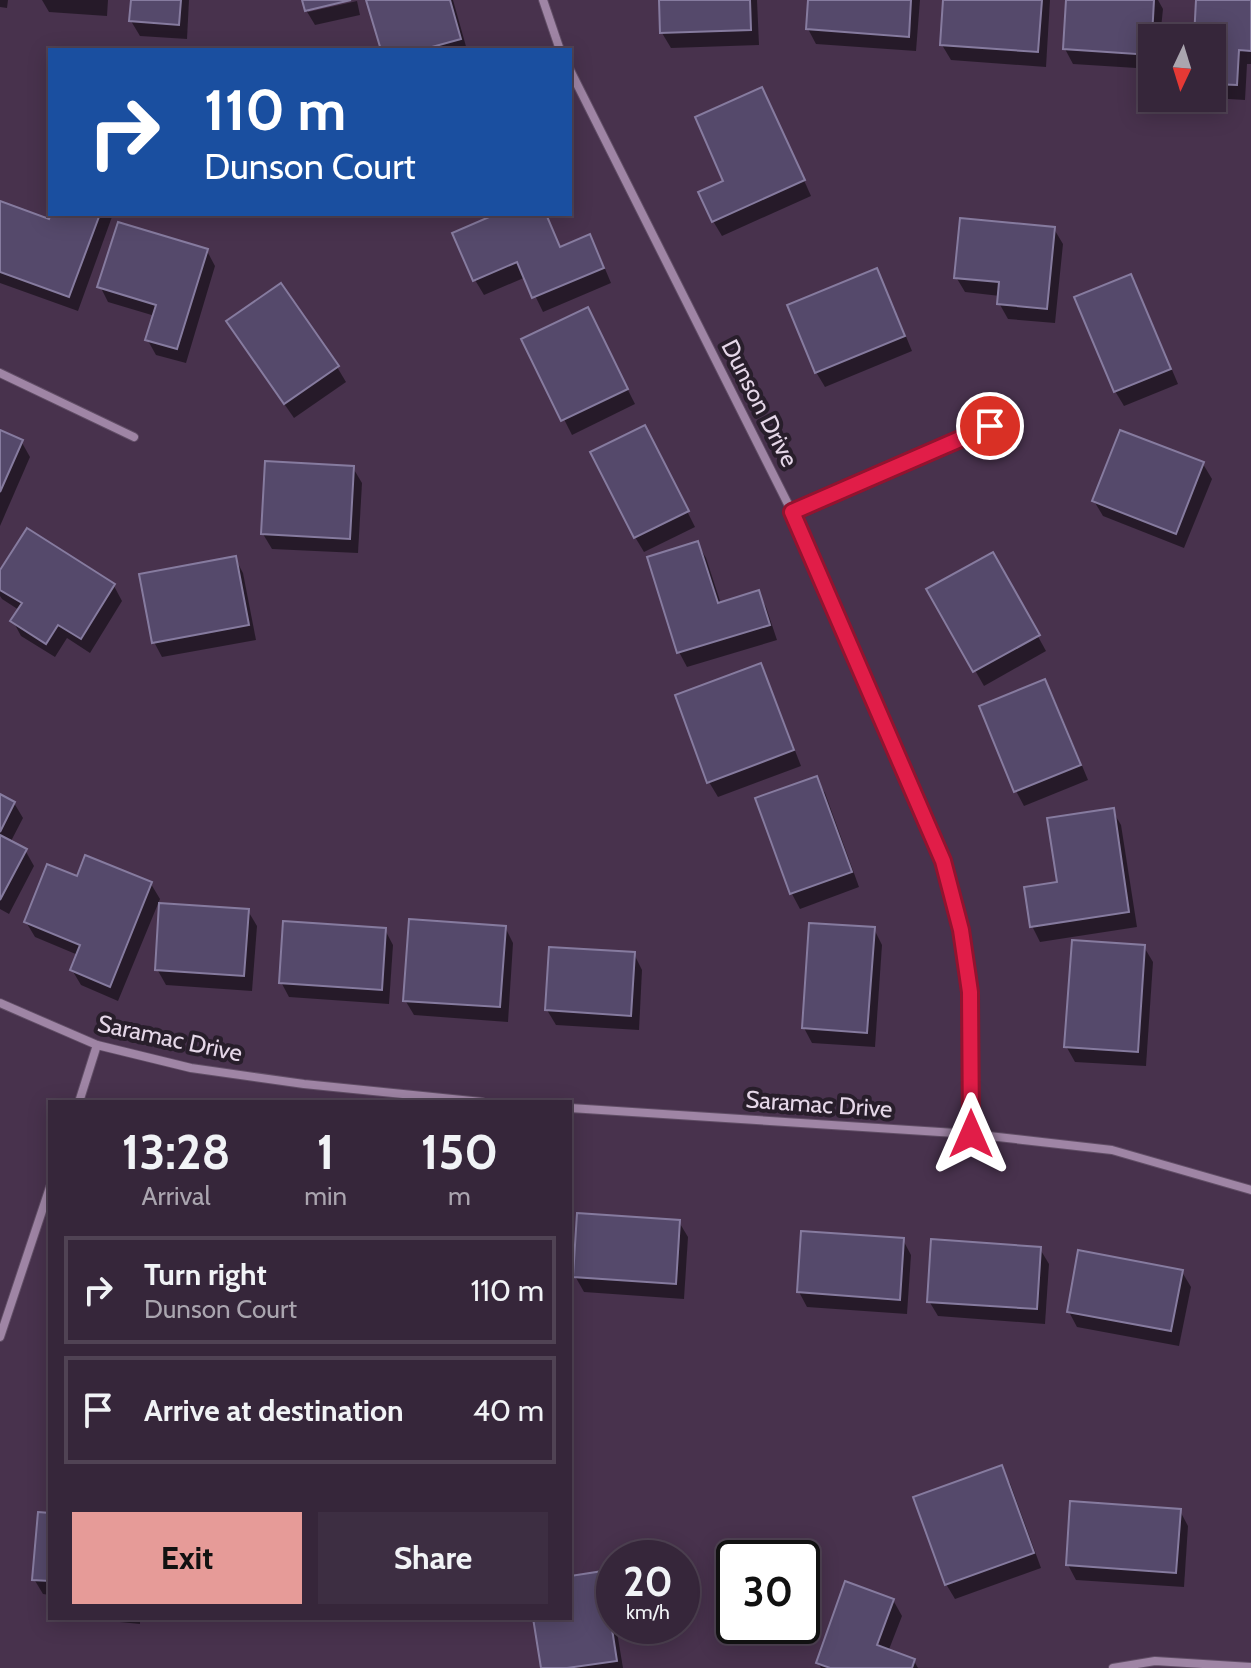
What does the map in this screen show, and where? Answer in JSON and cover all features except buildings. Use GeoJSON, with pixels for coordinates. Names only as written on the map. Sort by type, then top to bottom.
{"type":"FeatureCollection","features":[{"type":"Feature","properties":{"kind":"street"},"geometry":{"type":"LineString","coordinates":[[543,0],[559,48]]}},
{"type":"Feature","properties":{"kind":"street","name":"Dunson Drive"},"geometry":{"type":"LineString","coordinates":[[572,74],[792,512],[943,861],[961,930],[970,992],[971,1134]]}},
{"type":"Feature","properties":{"kind":"street"},"geometry":{"type":"LineString","coordinates":[[0,373],[134,437]]}},
{"type":"Feature","properties":{"kind":"street"},"geometry":{"type":"LineString","coordinates":[[792,512],[990,426]]}},
{"type":"Feature","properties":{"kind":"street","name":"Saramac Drive"},"geometry":{"type":"LineString","coordinates":[[0,1003],[97,1045],[191,1068],[304,1084],[462,1100]]}},
{"type":"Feature","properties":{"kind":"street"},"geometry":{"type":"LineString","coordinates":[[80,1100],[97,1045]]}},
{"type":"Feature","properties":{"kind":"street","name":"Saramac Drive"},"geometry":{"type":"LineString","coordinates":[[572,1108],[971,1134],[1112,1150],[1251,1190]]}},
{"type":"Feature","properties":{"kind":"street"},"geometry":{"type":"LineString","coordinates":[[0,1337],[48,1193]]}},
{"type":"Feature","properties":{"kind":"street"},"geometry":{"type":"LineString","coordinates":[[1113,1668],[1155,1661],[1251,1667]]}},
{"type":"Feature","properties":{"kind":"route"},"geometry":{"type":"LineString","coordinates":[[971,1134],[970,992],[961,930],[943,861],[792,512],[990,426]]}}]}
